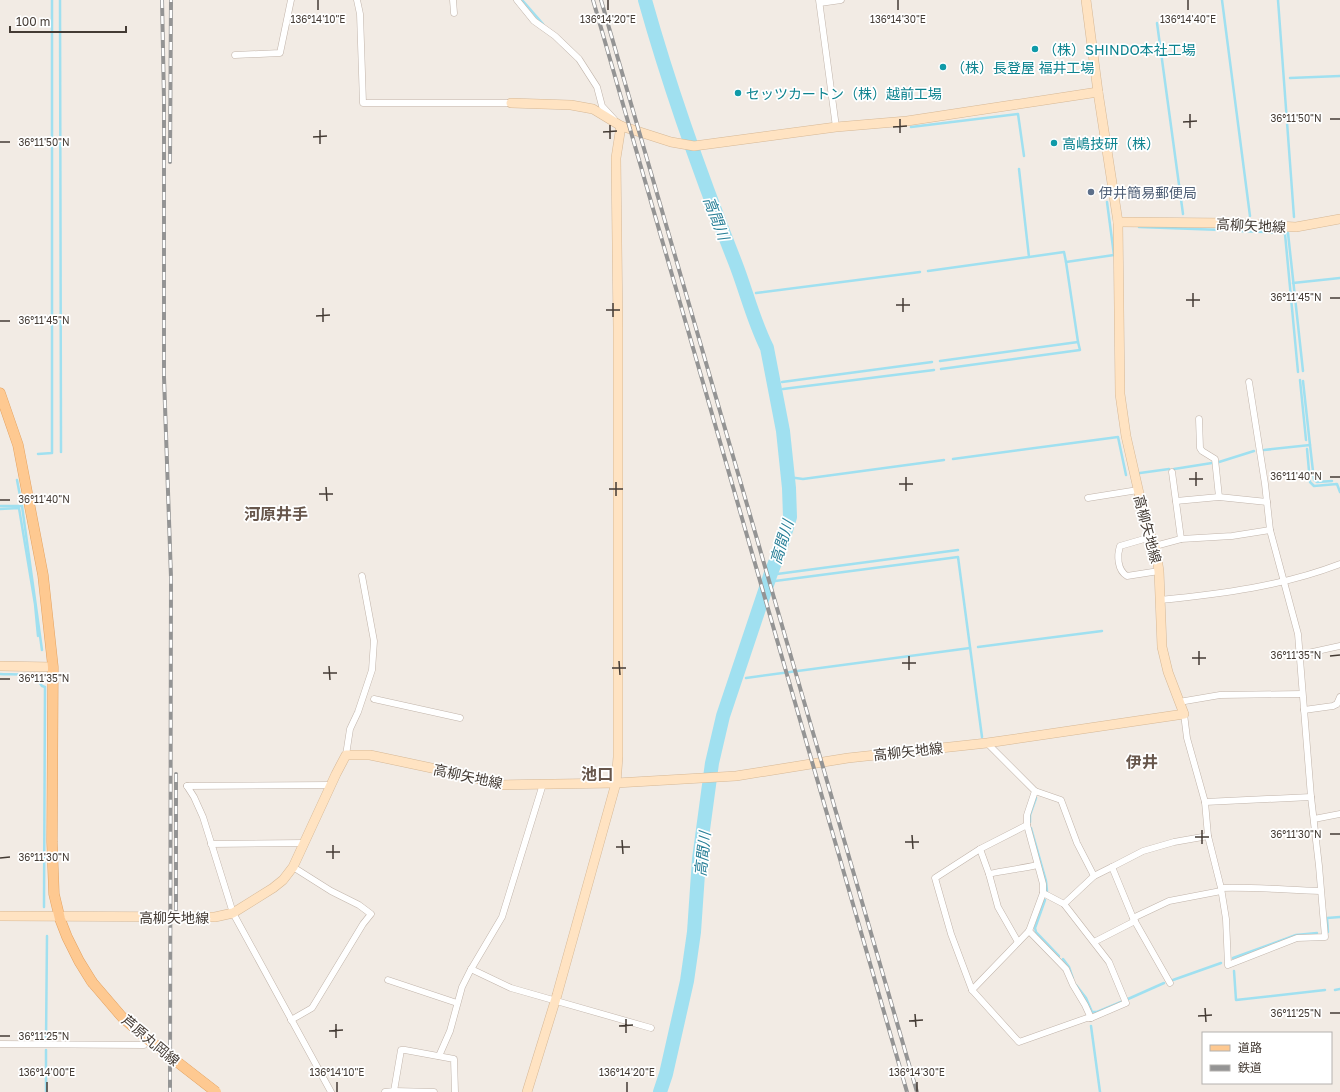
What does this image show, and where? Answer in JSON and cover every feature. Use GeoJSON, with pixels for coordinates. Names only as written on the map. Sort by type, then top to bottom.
{"type":"FeatureCollection","features":[{"type":"Feature","properties":{"kind":"main road"},"geometry":{"type":"LineString","coordinates":[[1086,0],[1098,92],[1118,222]]}},
{"type":"Feature","properties":{"kind":"main road"},"geometry":{"type":"LineString","coordinates":[[511,102],[571,105],[593,110],[621,126],[671,142],[689,146],[702,146],[836,127],[907,121],[1098,92]]}},
{"type":"Feature","properties":{"kind":"main road"},"geometry":{"type":"LineString","coordinates":[[527,1092],[556,1001],[616,783],[618,757],[618,327],[616,158],[621,126]]}},
{"type":"Feature","properties":{"kind":"main road","name":"高柳矢地線"},"geometry":{"type":"LineString","coordinates":[[0,916],[176,918],[215,917],[233,913],[273,888],[283,880],[293,867],[346,755],[370,755],[460,774],[500,785],[616,783],[678,780],[736,776],[848,758],[987,743],[1184,714],[1168,672],[1162,648],[1159,571],[1155,546],[1146,524],[1138,490],[1126,436],[1120,394],[1118,222],[1230,223],[1296,227],[1340,218]]}},
{"type":"Feature","properties":{"kind":"main road","name":"芦原丸岡線"},"geometry":{"type":"LineString","coordinates":[[0,393],[18,445],[23,466],[43,575],[53,667],[52,868],[54,894],[59,916],[72,948],[92,982],[122,1017],[216,1092]]}},
{"type":"Feature","properties":{"kind":"main road"},"geometry":{"type":"LineString","coordinates":[[0,666],[53,667]]}},
{"type":"Feature","properties":{"kind":"street"},"geometry":{"type":"LineString","coordinates":[[234,55],[280,53],[290,0]]}},
{"type":"Feature","properties":{"kind":"street"},"geometry":{"type":"LineString","coordinates":[[358,0],[360,14],[363,103],[511,102]]}},
{"type":"Feature","properties":{"kind":"street"},"geometry":{"type":"LineString","coordinates":[[453,0],[454,13]]}},
{"type":"Feature","properties":{"kind":"street"},"geometry":{"type":"LineString","coordinates":[[517,0],[534,21],[555,36],[579,59],[597,87],[602,106],[621,126]]}},
{"type":"Feature","properties":{"kind":"street"},"geometry":{"type":"LineString","coordinates":[[836,127],[819,2],[841,0]]}},
{"type":"Feature","properties":{"kind":"street"},"geometry":{"type":"LineString","coordinates":[[1184,714],[1187,738],[1204,802],[1208,836],[1221,890],[1226,919],[1228,964],[1297,938],[1325,937],[1298,655],[1298,634],[1270,530],[1249,382]]}},
{"type":"Feature","properties":{"kind":"street"},"geometry":{"type":"LineString","coordinates":[[1199,419],[1200,448],[1202,451],[1215,459],[1219,497]]}},
{"type":"Feature","properties":{"kind":"street"},"geometry":{"type":"LineString","coordinates":[[1172,472],[1181,539]]}},
{"type":"Feature","properties":{"kind":"street"},"geometry":{"type":"LineString","coordinates":[[1088,498],[1138,490]]}},
{"type":"Feature","properties":{"kind":"street"},"geometry":{"type":"LineString","coordinates":[[1176,501],[1219,497],[1267,502]]}},
{"type":"Feature","properties":{"kind":"street"},"geometry":{"type":"LineString","coordinates":[[1155,546],[1181,539],[1232,536],[1270,530]]}},
{"type":"Feature","properties":{"kind":"street"},"geometry":{"type":"LineString","coordinates":[[1152,537],[1120,546],[1118,552],[1120,567],[1122,573],[1127,576],[1159,571]]}},
{"type":"Feature","properties":{"kind":"street"},"geometry":{"type":"LineString","coordinates":[[1160,600],[1220,594],[1284,581],[1319,572],[1340,564]]}},
{"type":"Feature","properties":{"kind":"street"},"geometry":{"type":"LineString","coordinates":[[346,755],[350,729],[358,712],[372,670],[374,641],[362,576]]}},
{"type":"Feature","properties":{"kind":"street"},"geometry":{"type":"LineString","coordinates":[[1298,655],[1340,646]]}},
{"type":"Feature","properties":{"kind":"street"},"geometry":{"type":"LineString","coordinates":[[1179,702],[1220,695],[1302,694]]}},
{"type":"Feature","properties":{"kind":"street"},"geometry":{"type":"LineString","coordinates":[[1304,710],[1333,706],[1337,704],[1340,697]]}},
{"type":"Feature","properties":{"kind":"street"},"geometry":{"type":"LineString","coordinates":[[374,699],[460,718]]}},
{"type":"Feature","properties":{"kind":"street"},"geometry":{"type":"LineString","coordinates":[[987,743],[1035,791],[1061,800],[1077,843],[1094,876]]}},
{"type":"Feature","properties":{"kind":"street"},"geometry":{"type":"LineString","coordinates":[[439,1056],[450,1031],[462,987],[502,917],[543,784]]}},
{"type":"Feature","properties":{"kind":"street"},"geometry":{"type":"LineString","coordinates":[[331,785],[187,786],[194,797],[202,818],[233,913],[331,1092]]}},
{"type":"Feature","properties":{"kind":"street"},"geometry":{"type":"LineString","coordinates":[[972,990],[1029,931],[1043,893],[1043,884],[1027,826],[1027,815],[1035,791]]}},
{"type":"Feature","properties":{"kind":"street"},"geometry":{"type":"LineString","coordinates":[[1204,802],[1311,797]]}},
{"type":"Feature","properties":{"kind":"street"},"geometry":{"type":"LineString","coordinates":[[1314,819],[1340,814]]}},
{"type":"Feature","properties":{"kind":"street"},"geometry":{"type":"LineString","coordinates":[[1027,826],[980,849],[935,878],[951,934],[972,990],[1019,1042],[1087,1018],[1091,1018],[1126,1003],[1109,962],[1094,942],[1064,904],[1043,893]]}},
{"type":"Feature","properties":{"kind":"street"},"geometry":{"type":"LineString","coordinates":[[1064,904],[1094,876],[1143,851],[1174,842],[1208,836]]}},
{"type":"Feature","properties":{"kind":"street"},"geometry":{"type":"LineString","coordinates":[[211,844],[304,843]]}},
{"type":"Feature","properties":{"kind":"street"},"geometry":{"type":"LineString","coordinates":[[980,849],[998,907],[1018,942]]}},
{"type":"Feature","properties":{"kind":"street"},"geometry":{"type":"LineString","coordinates":[[989,874],[1037,865]]}},
{"type":"Feature","properties":{"kind":"street"},"geometry":{"type":"LineString","coordinates":[[291,1020],[312,1008],[363,924],[371,914],[359,905],[330,891],[293,867]]}},
{"type":"Feature","properties":{"kind":"street"},"geometry":{"type":"LineString","coordinates":[[1112,867],[1134,920],[1170,983]]}},
{"type":"Feature","properties":{"kind":"street"},"geometry":{"type":"LineString","coordinates":[[1094,942],[1169,901],[1221,890],[1253,887],[1320,891]]}},
{"type":"Feature","properties":{"kind":"street"},"geometry":{"type":"LineString","coordinates":[[1029,931],[1066,968],[1091,1018]]}},
{"type":"Feature","properties":{"kind":"street"},"geometry":{"type":"LineString","coordinates":[[471,969],[511,988],[651,1028]]}},
{"type":"Feature","properties":{"kind":"street"},"geometry":{"type":"LineString","coordinates":[[388,980],[457,1003]]}},
{"type":"Feature","properties":{"kind":"street"},"geometry":{"type":"LineString","coordinates":[[0,1044],[144,1045]]}},
{"type":"Feature","properties":{"kind":"street"},"geometry":{"type":"LineString","coordinates":[[394,1091],[401,1050],[454,1059],[455,1092]]}},
{"type":"Feature","properties":{"kind":"street"},"geometry":{"type":"LineString","coordinates":[[385,1092],[434,1092]]}},
{"type":"Feature","properties":{"kind":"waterway"},"geometry":{"type":"LineString","coordinates":[[38,454],[52,453],[52,0]]}},
{"type":"Feature","properties":{"kind":"waterway"},"geometry":{"type":"LineString","coordinates":[[60,0],[61,452]]}},
{"type":"Feature","properties":{"kind":"waterway"},"geometry":{"type":"LineString","coordinates":[[522,0],[543,24]]}},
{"type":"Feature","properties":{"kind":"waterway","name":"高間川"},"geometry":{"type":"LineString","coordinates":[[645,0],[687,132],[767,348],[783,431],[789,488],[790,517],[723,716],[712,763],[699,859],[694,932],[687,981],[666,1074],[660,1092]]}},
{"type":"Feature","properties":{"kind":"waterway"},"geometry":{"type":"LineString","coordinates":[[1222,0],[1250,216]]}},
{"type":"Feature","properties":{"kind":"waterway"},"geometry":{"type":"LineString","coordinates":[[1278,0],[1294,217]]}},
{"type":"Feature","properties":{"kind":"waterway"},"geometry":{"type":"LineString","coordinates":[[1157,23],[1183,214]]}},
{"type":"Feature","properties":{"kind":"waterway"},"geometry":{"type":"LineString","coordinates":[[1290,78],[1340,76]]}},
{"type":"Feature","properties":{"kind":"waterway"},"geometry":{"type":"LineString","coordinates":[[911,127],[1018,114],[1024,156]]}},
{"type":"Feature","properties":{"kind":"waterway"},"geometry":{"type":"LineString","coordinates":[[928,271],[1029,257],[1019,169]]}},
{"type":"Feature","properties":{"kind":"waterway"},"geometry":{"type":"LineString","coordinates":[[1029,257],[1064,252],[1066,262],[1114,255],[1107,202]]}},
{"type":"Feature","properties":{"kind":"waterway"},"geometry":{"type":"LineString","coordinates":[[1139,227],[1222,230]]}},
{"type":"Feature","properties":{"kind":"waterway"},"geometry":{"type":"LineString","coordinates":[[1238,231],[1288,233],[1303,371]]}},
{"type":"Feature","properties":{"kind":"waterway"},"geometry":{"type":"LineString","coordinates":[[1285,234],[1298,372]]}},
{"type":"Feature","properties":{"kind":"waterway"},"geometry":{"type":"LineString","coordinates":[[940,361],[1078,342],[1066,262]]}},
{"type":"Feature","properties":{"kind":"waterway"},"geometry":{"type":"LineString","coordinates":[[756,293],[920,272]]}},
{"type":"Feature","properties":{"kind":"waterway"},"geometry":{"type":"LineString","coordinates":[[1293,283],[1340,278]]}},
{"type":"Feature","properties":{"kind":"waterway"},"geometry":{"type":"LineString","coordinates":[[941,369],[1080,350],[1078,342]]}},
{"type":"Feature","properties":{"kind":"waterway"},"geometry":{"type":"LineString","coordinates":[[782,382],[932,362]]}},
{"type":"Feature","properties":{"kind":"waterway"},"geometry":{"type":"LineString","coordinates":[[783,389],[934,370]]}},
{"type":"Feature","properties":{"kind":"waterway"},"geometry":{"type":"LineString","coordinates":[[1300,380],[1306,440]]}},
{"type":"Feature","properties":{"kind":"waterway"},"geometry":{"type":"LineString","coordinates":[[1303,381],[1310,445]]}},
{"type":"Feature","properties":{"kind":"waterway"},"geometry":{"type":"LineString","coordinates":[[953,459],[1118,437],[1126,475]]}},
{"type":"Feature","properties":{"kind":"waterway"},"geometry":{"type":"LineString","coordinates":[[1264,450],[1310,445],[1314,480],[1317,482],[1332,481]]}},
{"type":"Feature","properties":{"kind":"waterway"},"geometry":{"type":"LineString","coordinates":[[1307,449],[1310,482],[1314,486],[1337,484],[1340,492]]}},
{"type":"Feature","properties":{"kind":"waterway"},"geometry":{"type":"LineString","coordinates":[[1219,462],[1254,451]]}},
{"type":"Feature","properties":{"kind":"waterway"},"geometry":{"type":"LineString","coordinates":[[788,477],[803,479],[944,460]]}},
{"type":"Feature","properties":{"kind":"waterway"},"geometry":{"type":"LineString","coordinates":[[1174,469],[1212,463]]}},
{"type":"Feature","properties":{"kind":"waterway"},"geometry":{"type":"LineString","coordinates":[[1140,473],[1169,469]]}},
{"type":"Feature","properties":{"kind":"waterway"},"geometry":{"type":"LineString","coordinates":[[0,506],[22,506],[17,480]]}},
{"type":"Feature","properties":{"kind":"waterway"},"geometry":{"type":"LineString","coordinates":[[22,506],[42,650]]}},
{"type":"Feature","properties":{"kind":"waterway"},"geometry":{"type":"LineString","coordinates":[[0,509],[19,508],[35,604],[38,636]]}},
{"type":"Feature","properties":{"kind":"waterway"},"geometry":{"type":"LineString","coordinates":[[777,574],[958,550]]}},
{"type":"Feature","properties":{"kind":"waterway"},"geometry":{"type":"LineString","coordinates":[[775,581],[958,557],[982,737]]}},
{"type":"Feature","properties":{"kind":"waterway"},"geometry":{"type":"LineString","coordinates":[[978,647],[1102,631]]}},
{"type":"Feature","properties":{"kind":"waterway"},"geometry":{"type":"LineString","coordinates":[[746,678],[970,648]]}},
{"type":"Feature","properties":{"kind":"waterway"},"geometry":{"type":"LineString","coordinates":[[0,674],[18,674],[29,676],[45,687],[44,907]]}},
{"type":"Feature","properties":{"kind":"waterway"},"geometry":{"type":"LineString","coordinates":[[1030,822],[1030,815],[1036,798]]}},
{"type":"Feature","properties":{"kind":"waterway"},"geometry":{"type":"LineString","coordinates":[[1031,828],[1046,881],[1047,891]]}},
{"type":"Feature","properties":{"kind":"waterway"},"geometry":{"type":"LineString","coordinates":[[1045,900],[1035,928],[1036,932],[1059,956]]}},
{"type":"Feature","properties":{"kind":"waterway"},"geometry":{"type":"LineString","coordinates":[[1328,932],[1327,918],[1340,917]]}},
{"type":"Feature","properties":{"kind":"waterway"},"geometry":{"type":"LineString","coordinates":[[1233,958],[1296,935],[1317,933]]}},
{"type":"Feature","properties":{"kind":"waterway"},"geometry":{"type":"LineString","coordinates":[[46,1042],[47,936]]}},
{"type":"Feature","properties":{"kind":"waterway"},"geometry":{"type":"LineString","coordinates":[[1063,959],[1069,967],[1073,979]]}},
{"type":"Feature","properties":{"kind":"waterway"},"geometry":{"type":"LineString","coordinates":[[1173,980],[1221,963]]}},
{"type":"Feature","properties":{"kind":"waterway"},"geometry":{"type":"LineString","coordinates":[[1234,971],[1236,1000],[1325,990]]}},
{"type":"Feature","properties":{"kind":"waterway"},"geometry":{"type":"LineString","coordinates":[[1128,999],[1164,983]]}},
{"type":"Feature","properties":{"kind":"waterway"},"geometry":{"type":"LineString","coordinates":[[1076,985],[1086,998],[1092,1012],[1097,1012],[1121,1002]]}},
{"type":"Feature","properties":{"kind":"waterway"},"geometry":{"type":"LineString","coordinates":[[1335,990],[1340,989]]}},
{"type":"Feature","properties":{"kind":"waterway"},"geometry":{"type":"LineString","coordinates":[[1091,1026],[1100,1092]]}},
{"type":"Feature","properties":{"kind":"waterway"},"geometry":{"type":"LineString","coordinates":[[46,1050],[46,1092]]}},
{"type":"Feature","properties":{"kind":"railway"},"geometry":{"type":"LineString","coordinates":[[162,0],[164,100],[164,377],[171,577],[170,1092]]}},
{"type":"Feature","properties":{"kind":"railway"},"geometry":{"type":"LineString","coordinates":[[170,162],[171,0]]}},
{"type":"Feature","properties":{"kind":"railway"},"geometry":{"type":"LineString","coordinates":[[593,0],[907,1092]]}},
{"type":"Feature","properties":{"kind":"railway"},"geometry":{"type":"LineString","coordinates":[[601,0],[917,1092]]}},
{"type":"Feature","properties":{"kind":"railway"},"geometry":{"type":"LineString","coordinates":[[176,774],[176,910]]}},
{"type":"Feature","properties":{"kind":"place","name":"（株）SHINDO本社工場"},"geometry":{"type":"Point","coordinates":[1035,49]}},
{"type":"Feature","properties":{"kind":"place","name":"（株）長登屋 福井工場"},"geometry":{"type":"Point","coordinates":[943,67]}},
{"type":"Feature","properties":{"kind":"place","name":"セッツカートン（株）越前工場"},"geometry":{"type":"Point","coordinates":[738,93]}},
{"type":"Feature","properties":{"kind":"place","name":"高嶋技研（株）"},"geometry":{"type":"Point","coordinates":[1054,143]}},
{"type":"Feature","properties":{"kind":"place","name":"伊井簡易郵便局"},"geometry":{"type":"Point","coordinates":[1091,192]}},
{"type":"Feature","properties":{"kind":"district","name":"河原井手"},"geometry":{"type":"Point","coordinates":[276,514]}},
{"type":"Feature","properties":{"kind":"district","name":"伊井"},"geometry":{"type":"Point","coordinates":[1142,762]}},
{"type":"Feature","properties":{"kind":"district","name":"池口"},"geometry":{"type":"Point","coordinates":[597,774]}}]}
